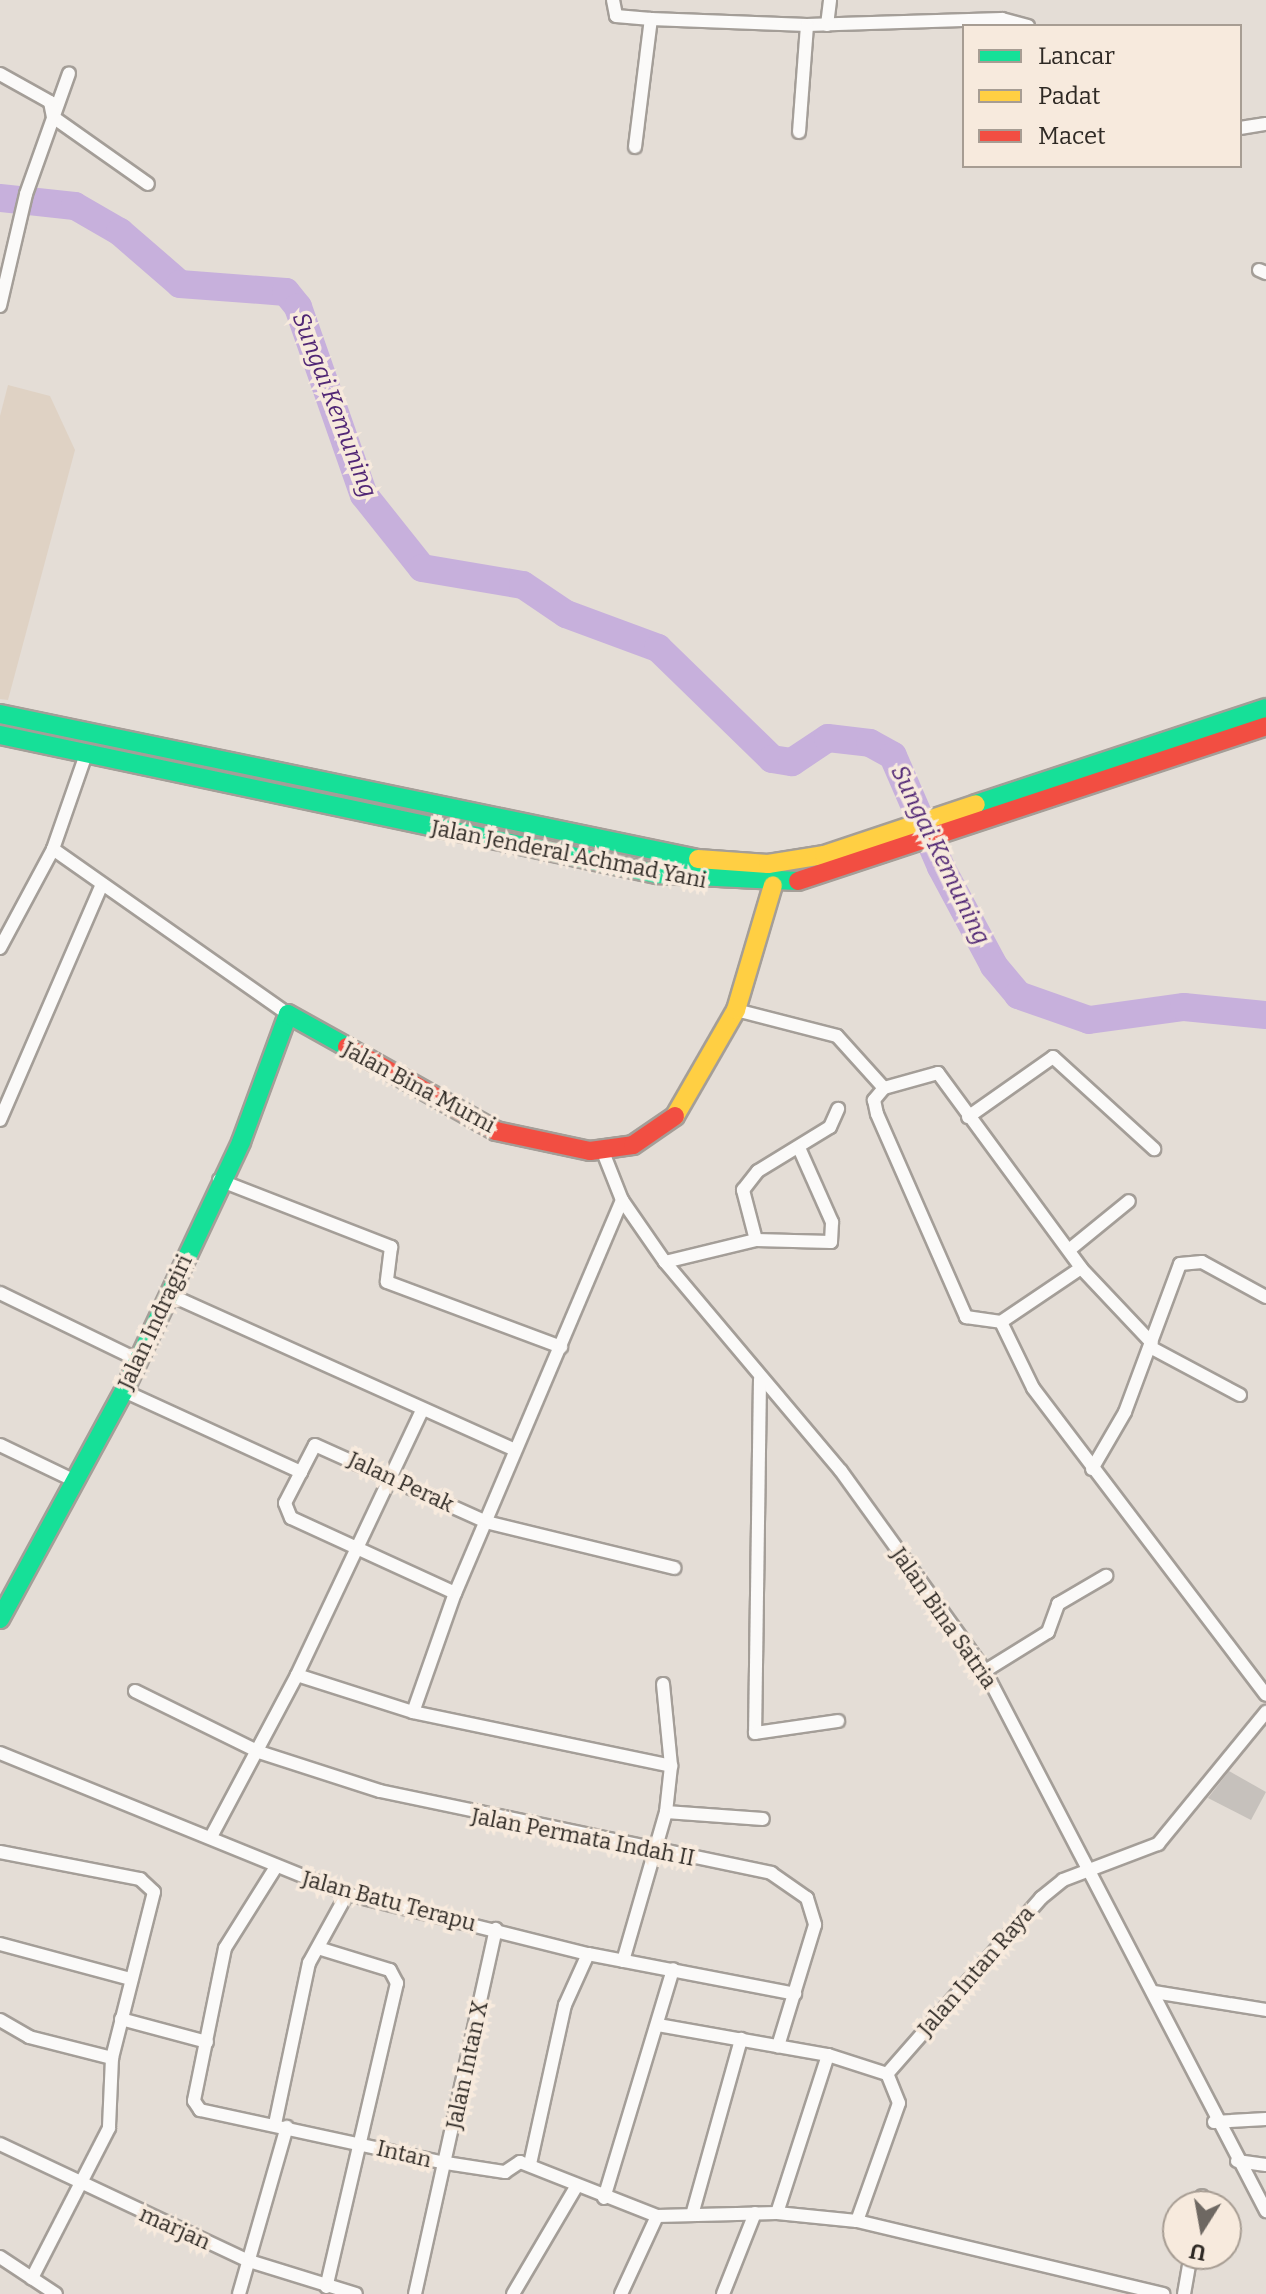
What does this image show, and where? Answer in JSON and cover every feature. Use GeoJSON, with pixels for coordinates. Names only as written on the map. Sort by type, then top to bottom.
{"type":"FeatureCollection","features":[{"type":"Feature","properties":{"kind":"main road","name":"Jalan Jenderal Achmad Yani"},"geometry":{"type":"LineString","coordinates":[[0,714],[718,863],[824,855],[1266,708]]}},
{"type":"Feature","properties":{"kind":"main road","name":"Jalan Jenderal Achmad Yani"},"geometry":{"type":"LineString","coordinates":[[0,735],[671,877],[773,885],[822,878],[1266,726]]}},
{"type":"Feature","properties":{"kind":"main road"},"geometry":{"type":"LineString","coordinates":[[297,799],[302,779]]}},
{"type":"Feature","properties":{"kind":"main road"},"geometry":{"type":"LineString","coordinates":[[447,831],[451,809]]}},
{"type":"Feature","properties":{"kind":"main road"},"geometry":{"type":"LineString","coordinates":[[603,1152],[666,1127],[699,1084],[736,1010],[773,885]]}},
{"type":"Feature","properties":{"kind":"main road","name":"Jalan Bina Murni"},"geometry":{"type":"LineString","coordinates":[[288,1014],[496,1131],[603,1152]]}},
{"type":"Feature","properties":{"kind":"main road","name":"Jalan Indragiri"},"geometry":{"type":"LineString","coordinates":[[0,1619],[124,1391],[219,1180],[288,1014]]}},
{"type":"Feature","properties":{"kind":"street"},"geometry":{"type":"LineString","coordinates":[[613,0],[616,16],[651,19],[807,25],[1002,19],[1021,24]]}},
{"type":"Feature","properties":{"kind":"street"},"geometry":{"type":"LineString","coordinates":[[827,25],[830,0]]}},
{"type":"Feature","properties":{"kind":"street"},"geometry":{"type":"LineString","coordinates":[[635,147],[651,19]]}},
{"type":"Feature","properties":{"kind":"street"},"geometry":{"type":"LineString","coordinates":[[799,132],[807,25]]}},
{"type":"Feature","properties":{"kind":"street"},"geometry":{"type":"LineString","coordinates":[[0,306],[6,260],[69,73]]}},
{"type":"Feature","properties":{"kind":"street"},"geometry":{"type":"LineString","coordinates":[[0,74],[50,102],[53,117],[148,184]]}},
{"type":"Feature","properties":{"kind":"street"},"geometry":{"type":"LineString","coordinates":[[1242,128],[1266,124]]}},
{"type":"Feature","properties":{"kind":"street"},"geometry":{"type":"LineString","coordinates":[[0,948],[5,925],[53,849],[86,754]]}},
{"type":"Feature","properties":{"kind":"street"},"geometry":{"type":"LineString","coordinates":[[53,849],[288,1014]]}},
{"type":"Feature","properties":{"kind":"street"},"geometry":{"type":"LineString","coordinates":[[0,1120],[102,884]]}},
{"type":"Feature","properties":{"kind":"street"},"geometry":{"type":"LineString","coordinates":[[736,1010],[837,1036],[884,1088]]}},
{"type":"Feature","properties":{"kind":"street"},"geometry":{"type":"LineString","coordinates":[[968,1117],[1053,1057],[1154,1149]]}},
{"type":"Feature","properties":{"kind":"street"},"geometry":{"type":"LineString","coordinates":[[1081,1268],[1001,1322],[966,1317],[877,1114],[874,1100],[884,1088],[935,1071],[1081,1268],[1151,1345],[1240,1395]]}},
{"type":"Feature","properties":{"kind":"street"},"geometry":{"type":"LineString","coordinates":[[756,1240],[740,1198],[743,1190],[758,1171],[830,1127],[838,1109]]}},
{"type":"Feature","properties":{"kind":"street"},"geometry":{"type":"LineString","coordinates":[[665,1262],[756,1240],[822,1245],[834,1236],[799,1148]]}},
{"type":"Feature","properties":{"kind":"street","name":"Jalan Bina Satria"},"geometry":{"type":"LineString","coordinates":[[603,1152],[622,1200],[665,1262],[760,1379],[841,1471],[985,1671],[1093,1871],[1154,1992],[1214,2122],[1266,2211]]}},
{"type":"Feature","properties":{"kind":"street"},"geometry":{"type":"LineString","coordinates":[[219,1180],[391,1247],[387,1282],[561,1347]]}},
{"type":"Feature","properties":{"kind":"street"},"geometry":{"type":"LineString","coordinates":[[413,1712],[455,1593],[622,1200]]}},
{"type":"Feature","properties":{"kind":"street"},"geometry":{"type":"LineString","coordinates":[[1069,1250],[1129,1201]]}},
{"type":"Feature","properties":{"kind":"street"},"geometry":{"type":"LineString","coordinates":[[1092,1469],[1125,1412],[1180,1264],[1202,1262],[1266,1297]]}},
{"type":"Feature","properties":{"kind":"street"},"geometry":{"type":"LineString","coordinates":[[0,1293],[138,1360]]}},
{"type":"Feature","properties":{"kind":"street"},"geometry":{"type":"LineString","coordinates":[[168,1294],[515,1450]]}},
{"type":"Feature","properties":{"kind":"street"},"geometry":{"type":"LineString","coordinates":[[1001,1322],[1033,1388],[1266,1695]]}},
{"type":"Feature","properties":{"kind":"street"},"geometry":{"type":"LineString","coordinates":[[760,1379],[755,1733],[838,1721]]}},
{"type":"Feature","properties":{"kind":"street"},"geometry":{"type":"LineString","coordinates":[[124,1391],[301,1472],[285,1503],[291,1518],[455,1593]]}},
{"type":"Feature","properties":{"kind":"street"},"geometry":{"type":"LineString","coordinates":[[212,1835],[259,1752],[422,1410]]}},
{"type":"Feature","properties":{"kind":"street"},"geometry":{"type":"LineString","coordinates":[[0,1445],[75,1481]]}},
{"type":"Feature","properties":{"kind":"street","name":"Jalan Perak"},"geometry":{"type":"LineString","coordinates":[[301,1472],[315,1445],[486,1522],[674,1568]]}},
{"type":"Feature","properties":{"kind":"street"},"geometry":{"type":"LineString","coordinates":[[985,1671],[1048,1632],[1058,1604],[1106,1576]]}},
{"type":"Feature","properties":{"kind":"street"},"geometry":{"type":"LineString","coordinates":[[297,1675],[413,1712],[671,1766]]}},
{"type":"Feature","properties":{"kind":"street"},"geometry":{"type":"LineString","coordinates":[[623,1961],[666,1812],[671,1766],[663,1684]]}},
{"type":"Feature","properties":{"kind":"street","name":"Jalan Permata Indah II"},"geometry":{"type":"LineString","coordinates":[[135,1691],[259,1752],[453,1810],[656,1853],[771,1873],[807,1898],[815,1925],[795,1994]]}},
{"type":"Feature","properties":{"kind":"street","name":"Jalan Intan Raya"},"geometry":{"type":"LineString","coordinates":[[887,2074],[1041,1898],[1063,1880],[1158,1844],[1266,1712]]}},
{"type":"Feature","properties":{"kind":"street","name":"Jalan Batu Terapu"},"geometry":{"type":"LineString","coordinates":[[0,1753],[212,1835],[274,1870],[347,1894],[588,1954],[795,1994]]}},
{"type":"Feature","properties":{"kind":"street"},"geometry":{"type":"LineString","coordinates":[[666,1812],[763,1819]]}},
{"type":"Feature","properties":{"kind":"street"},"geometry":{"type":"LineString","coordinates":[[0,1852],[150,1885],[112,2058],[109,2128],[83,2187],[32,2278]]}},
{"type":"Feature","properties":{"kind":"street","name":"Intan"},"geometry":{"type":"LineString","coordinates":[[274,1870],[232,1931],[193,2105],[446,2163],[505,2172],[530,2164]]}},
{"type":"Feature","properties":{"kind":"street"},"geometry":{"type":"LineString","coordinates":[[239,2294],[281,2125],[318,1948],[347,1894]]}},
{"type":"Feature","properties":{"kind":"street","name":"Jalan Intan X"},"geometry":{"type":"LineString","coordinates":[[415,2294],[496,1929]]}},
{"type":"Feature","properties":{"kind":"street"},"geometry":{"type":"LineString","coordinates":[[0,1944],[131,1979]]}},
{"type":"Feature","properties":{"kind":"street"},"geometry":{"type":"LineString","coordinates":[[318,1948],[395,1975],[326,2287]]}},
{"type":"Feature","properties":{"kind":"street"},"geometry":{"type":"LineString","coordinates":[[588,1954],[565,2005],[530,2164],[576,2187],[657,2216],[777,2213],[857,2221],[1163,2294]]}},
{"type":"Feature","properties":{"kind":"street"},"geometry":{"type":"LineString","coordinates":[[604,2198],[673,1969]]}},
{"type":"Feature","properties":{"kind":"street"},"geometry":{"type":"LineString","coordinates":[[1154,1992],[1266,2010]]}},
{"type":"Feature","properties":{"kind":"street"},"geometry":{"type":"LineString","coordinates":[[778,2046],[795,1994]]}},
{"type":"Feature","properties":{"kind":"street"},"geometry":{"type":"LineString","coordinates":[[121,2019],[207,2042]]}},
{"type":"Feature","properties":{"kind":"street"},"geometry":{"type":"LineString","coordinates":[[0,2020],[29,2037],[112,2058]]}},
{"type":"Feature","properties":{"kind":"street"},"geometry":{"type":"LineString","coordinates":[[658,2025],[828,2055],[887,2074],[899,2103],[857,2221]]}},
{"type":"Feature","properties":{"kind":"street"},"geometry":{"type":"LineString","coordinates":[[692,2215],[741,2039]]}},
{"type":"Feature","properties":{"kind":"street"},"geometry":{"type":"LineString","coordinates":[[777,2213],[828,2055]]}},
{"type":"Feature","properties":{"kind":"street"},"geometry":{"type":"LineString","coordinates":[[1214,2122],[1266,2119]]}},
{"type":"Feature","properties":{"kind":"street","name":"marjan"},"geometry":{"type":"LineString","coordinates":[[0,2144],[83,2187],[246,2260],[356,2294]]}},
{"type":"Feature","properties":{"kind":"street"},"geometry":{"type":"LineString","coordinates":[[1237,2161],[1266,2165]]}},
{"type":"Feature","properties":{"kind":"street"},"geometry":{"type":"LineString","coordinates":[[513,2294],[576,2187]]}},
{"type":"Feature","properties":{"kind":"street"},"geometry":{"type":"LineString","coordinates":[[723,2294],[755,2213]]}},
{"type":"Feature","properties":{"kind":"street"},"geometry":{"type":"LineString","coordinates":[[621,2294],[657,2216]]}},
{"type":"Feature","properties":{"kind":"street"},"geometry":{"type":"LineString","coordinates":[[0,2257],[56,2294]]}},
{"type":"Feature","properties":{"kind":"street"},"geometry":{"type":"LineString","coordinates":[[1184,2294],[1188,2270]]}},
{"type":"Feature","properties":{"kind":"shaded area"},"geometry":{"type":"Polygon","coordinates":[[[8,385],[50,396],[75,450],[8,700],[0,699],[0,416],[8,385]]]}},
{"type":"Feature","properties":{"kind":"building"},"geometry":{"type":"Polygon","coordinates":[[[1229,1771],[1266,1792],[1251,1820],[1208,1798],[1229,1771]]]}},
{"type":"Feature","properties":{"kind":"waterway","name":"Sungai Kemuning"},"geometry":{"type":"LineString","coordinates":[[0,198],[75,206],[120,232],[180,284],[286,292],[298,307],[364,495],[422,568],[523,585],[566,614],[658,648],[772,759],[792,762],[828,738],[870,743],[893,756],[941,867],[994,966],[1018,995],[1089,1020],[1184,1007],[1266,1015]]}},
{"type":"Feature","properties":{"kind":"traffic: fast"},"geometry":{"type":"LineString","coordinates":[[976,804],[1266,708]]}},
{"type":"Feature","properties":{"kind":"traffic: fast"},"geometry":{"type":"LineString","coordinates":[[0,714],[698,859]]}},
{"type":"Feature","properties":{"kind":"traffic: fast"},"geometry":{"type":"LineString","coordinates":[[0,735],[657,874],[798,881]]}},
{"type":"Feature","properties":{"kind":"traffic: fast"},"geometry":{"type":"LineString","coordinates":[[0,1619],[124,1391],[241,1142],[288,1014],[347,1047]]}},
{"type":"Feature","properties":{"kind":"traffic: slow"},"geometry":{"type":"LineString","coordinates":[[698,859],[768,864],[824,855],[976,804]]}},
{"type":"Feature","properties":{"kind":"traffic: slow"},"geometry":{"type":"LineString","coordinates":[[675,1116],[736,1010],[773,885]]}},
{"type":"Feature","properties":{"kind":"traffic: jam"},"geometry":{"type":"LineString","coordinates":[[798,881],[1266,726]]}},
{"type":"Feature","properties":{"kind":"traffic: jam"},"geometry":{"type":"LineString","coordinates":[[347,1047],[496,1131],[590,1151],[633,1145],[675,1116]]}}]}
